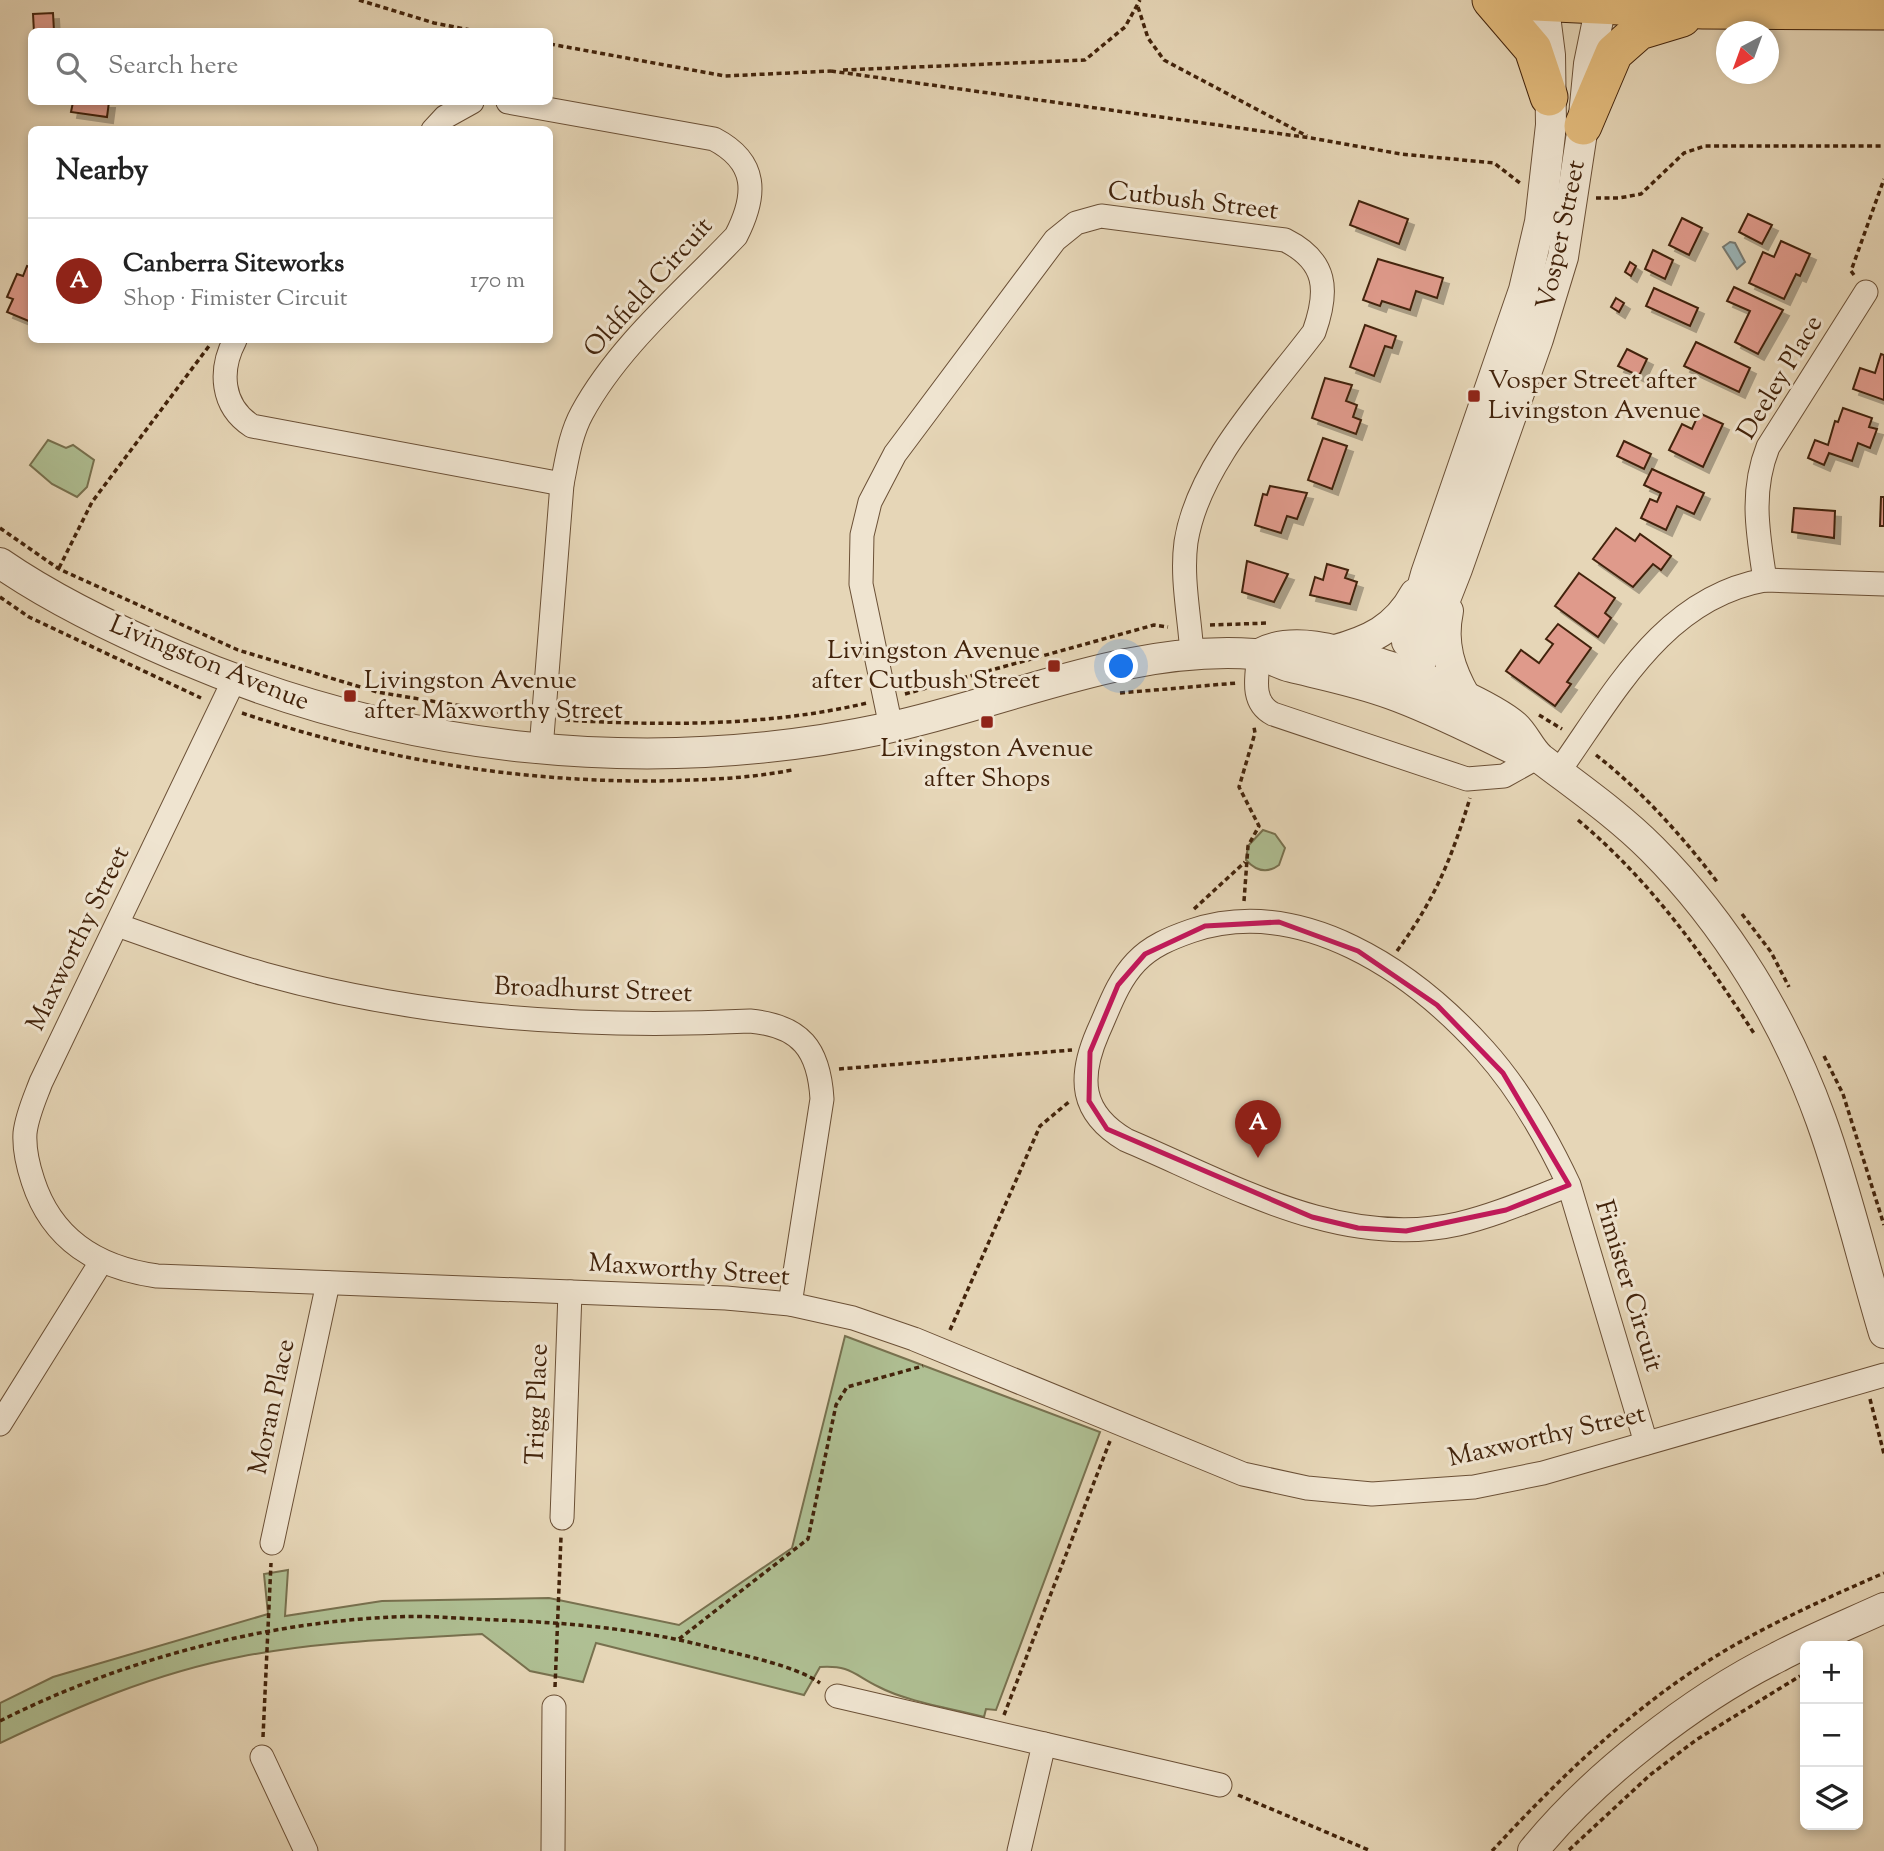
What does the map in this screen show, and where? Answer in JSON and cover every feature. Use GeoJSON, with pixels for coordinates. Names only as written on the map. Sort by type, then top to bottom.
{"type":"FeatureCollection","features":[{"type":"Feature","properties":{"kind":"main road"},"geometry":{"type":"LineString","coordinates":[[1493,0],[1601,3],[1703,10],[1884,11]]}},
{"type":"Feature","properties":{"kind":"main road"},"geometry":{"type":"LineString","coordinates":[[1493,0],[1533,49],[1549,97]]}},
{"type":"Feature","properties":{"kind":"main road"},"geometry":{"type":"LineString","coordinates":[[1583,127],[1614,53],[1639,31],[1703,10]]}},
{"type":"Feature","properties":{"kind":"street","name":"Vosper Street"},"geometry":{"type":"LineString","coordinates":[[1402,684],[1426,574],[1524,290],[1546,190],[1550,55],[1542,2]]}},
{"type":"Feature","properties":{"kind":"street","name":"Vosper Street"},"geometry":{"type":"LineString","coordinates":[[1402,684],[1457,569],[1538,339],[1563,257],[1583,127],[1589,64],[1601,3]]}},
{"type":"Feature","properties":{"kind":"street"},"geometry":{"type":"LineString","coordinates":[[437,126],[445,117],[467,105]]}},
{"type":"Feature","properties":{"kind":"street","name":"Oldfield Circuit"},"geometry":{"type":"LineString","coordinates":[[525,105],[714,139],[732,148],[744,163],[750,182],[747,215],[736,236],[627,350],[582,414],[569,447],[562,484],[541,749]]}},
{"type":"Feature","properties":{"kind":"street","name":"Cutbush Street"},"geometry":{"type":"LineString","coordinates":[[892,726],[859,568],[862,535],[877,485],[895,454],[1055,240],[1076,223],[1101,216],[1285,240],[1311,257],[1321,275],[1322,309],[1314,332],[1221,456],[1194,507],[1186,543],[1191,642]]}},
{"type":"Feature","properties":{"kind":"street","name":"Deeley Place"},"geometry":{"type":"LineString","coordinates":[[1765,580],[1755,494],[1762,463],[1768,447],[1866,292]]}},
{"type":"Feature","properties":{"kind":"street"},"geometry":{"type":"LineString","coordinates":[[234,343],[226,365],[225,387],[231,406],[252,426],[562,484]]}},
{"type":"Feature","properties":{"kind":"street"},"geometry":{"type":"LineString","coordinates":[[1457,569],[1446,621],[1445,647],[1451,672],[1466,698]]}},
{"type":"Feature","properties":{"kind":"street"},"geometry":{"type":"LineString","coordinates":[[1332,651],[1366,642],[1387,630],[1409,605],[1426,574]]}},
{"type":"Feature","properties":{"kind":"street"},"geometry":{"type":"LineString","coordinates":[[1252,672],[1260,703],[1273,714],[1467,779],[1504,776],[1549,764],[1580,742],[1643,654],[1668,626],[1714,595],[1765,580],[1801,579],[1884,584]]}},
{"type":"Feature","properties":{"kind":"street","name":"Livingston Avenue"},"geometry":{"type":"LineString","coordinates":[[3,580],[122,632],[228,693],[424,734],[541,749],[629,754],[715,752],[892,726],[1102,671],[1191,642],[1252,672],[1281,665],[1402,684],[1466,698],[1515,726],[1549,764],[1611,813],[1678,877],[1728,939],[1771,1008],[1821,1120],[1884,1333]]}},
{"type":"Feature","properties":{"kind":"street","name":"Livingston Avenue"},"geometry":{"type":"LineString","coordinates":[[1252,672],[1286,643],[1332,651],[1402,684],[1522,753],[1549,764]]}},
{"type":"Feature","properties":{"kind":"street","name":"Maxworthy Street"},"geometry":{"type":"LineString","coordinates":[[228,693],[41,1082],[25,1135],[31,1174],[51,1220],[61,1233],[101,1262],[128,1272],[158,1276],[726,1298],[790,1304],[853,1318],[940,1350],[1243,1474],[1307,1488],[1372,1493],[1474,1487],[1542,1473],[1875,1377]]}},
{"type":"Feature","properties":{"kind":"street","name":"Fimister Circuit"},"geometry":{"type":"LineString","coordinates":[[1569,1185],[1506,1210],[1456,1224],[1406,1231],[1358,1228],[1312,1217],[1126,1140],[1107,1129],[1093,1112],[1088,1093],[1086,1077],[1090,1052],[1118,985],[1135,963],[1168,939],[1205,926],[1243,921],[1279,922],[1314,930],[1386,967],[1437,1005],[1490,1057],[1522,1099],[1569,1185],[1646,1443]]}},
{"type":"Feature","properties":{"kind":"street","name":"Broadhurst Street"},"geometry":{"type":"LineString","coordinates":[[117,925],[266,975],[422,1007],[584,1023],[750,1021],[774,1023],[796,1034],[811,1051],[819,1070],[822,1099],[790,1304]]}},
{"type":"Feature","properties":{"kind":"street"},"geometry":{"type":"LineString","coordinates":[[0,1424],[101,1262]]}},
{"type":"Feature","properties":{"kind":"street","name":"Moran Place"},"geometry":{"type":"LineString","coordinates":[[272,1543],[328,1283]]}},
{"type":"Feature","properties":{"kind":"street","name":"Trigg Place"},"geometry":{"type":"LineString","coordinates":[[562,1518],[570,1292]]}},
{"type":"Feature","properties":{"kind":"street"},"geometry":{"type":"LineString","coordinates":[[1533,1851],[1550,1830],[1629,1757],[1686,1713],[1775,1658],[1884,1608]]}},
{"type":"Feature","properties":{"kind":"street"},"geometry":{"type":"LineString","coordinates":[[837,1696],[1230,1790]]}},
{"type":"Feature","properties":{"kind":"street"},"geometry":{"type":"LineString","coordinates":[[553,1851],[554,1707]]}},
{"type":"Feature","properties":{"kind":"street"},"geometry":{"type":"LineString","coordinates":[[1019,1851],[1044,1744]]}},
{"type":"Feature","properties":{"kind":"street"},"geometry":{"type":"LineString","coordinates":[[262,1757],[306,1851]]}},
{"type":"Feature","properties":{"kind":"path"},"geometry":{"type":"LineString","coordinates":[[359,0],[456,28]]}},
{"type":"Feature","properties":{"kind":"path"},"geometry":{"type":"LineString","coordinates":[[553,45],[725,76],[1085,60],[1125,27],[1140,0]]}},
{"type":"Feature","properties":{"kind":"path"},"geometry":{"type":"LineString","coordinates":[[1138,7],[1148,38],[1164,60],[1311,138]]}},
{"type":"Feature","properties":{"kind":"path"},"geometry":{"type":"LineString","coordinates":[[831,71],[1311,138],[1401,155],[1494,163],[1522,186]]}},
{"type":"Feature","properties":{"kind":"path"},"geometry":{"type":"LineString","coordinates":[[1595,210],[1597,198],[1641,194],[1684,153],[1705,146],[1884,146]]}},
{"type":"Feature","properties":{"kind":"path"},"geometry":{"type":"LineString","coordinates":[[1866,292],[1851,271],[1884,179]]}},
{"type":"Feature","properties":{"kind":"path"},"geometry":{"type":"LineString","coordinates":[[59,569],[92,502],[213,343]]}},
{"type":"Feature","properties":{"kind":"path"},"geometry":{"type":"LineString","coordinates":[[0,528],[59,569],[239,650],[317,676],[422,702],[543,718],[690,724],[754,720],[849,707],[892,726],[924,746]]}},
{"type":"Feature","properties":{"kind":"path"},"geometry":{"type":"LineString","coordinates":[[3,580],[29,617],[190,694],[228,693],[341,742],[420,761],[514,775],[611,781],[750,779],[799,769]]}},
{"type":"Feature","properties":{"kind":"path"},"geometry":{"type":"LineString","coordinates":[[892,726],[1154,625],[1191,642],[1219,623],[1274,623]]}},
{"type":"Feature","properties":{"kind":"path"},"geometry":{"type":"LineString","coordinates":[[1118,693],[1252,672]]}},
{"type":"Feature","properties":{"kind":"path"},"geometry":{"type":"LineString","coordinates":[[1240,695],[1252,672]]}},
{"type":"Feature","properties":{"kind":"path"},"geometry":{"type":"LineString","coordinates":[[1529,709],[1580,742],[1617,771],[1693,851],[1724,891]]}},
{"type":"Feature","properties":{"kind":"path"},"geometry":{"type":"LineString","coordinates":[[1243,921],[1248,846],[1259,826],[1238,787],[1255,733],[1253,723]]}},
{"type":"Feature","properties":{"kind":"path"},"geometry":{"type":"LineString","coordinates":[[1386,967],[1427,911],[1450,864],[1471,797],[1482,797]]}},
{"type":"Feature","properties":{"kind":"path"},"geometry":{"type":"LineString","coordinates":[[1571,814],[1649,889],[1704,955],[1756,1037]]}},
{"type":"Feature","properties":{"kind":"path"},"geometry":{"type":"LineString","coordinates":[[1187,915],[1246,860]]}},
{"type":"Feature","properties":{"kind":"path"},"geometry":{"type":"LineString","coordinates":[[1195,915],[1205,910]]}},
{"type":"Feature","properties":{"kind":"path"},"geometry":{"type":"LineString","coordinates":[[1740,912],[1771,952],[1789,988]]}},
{"type":"Feature","properties":{"kind":"path"},"geometry":{"type":"LineString","coordinates":[[1819,1047],[1843,1094],[1884,1225]]}},
{"type":"Feature","properties":{"kind":"path"},"geometry":{"type":"LineString","coordinates":[[819,1070],[1078,1049],[1074,1058]]}},
{"type":"Feature","properties":{"kind":"path"},"geometry":{"type":"LineString","coordinates":[[679,1639],[808,1539],[836,1405],[847,1387],[914,1370],[934,1360],[1040,1126],[1072,1099],[1088,1093]]}},
{"type":"Feature","properties":{"kind":"path"},"geometry":{"type":"LineString","coordinates":[[1875,1377],[1884,1454]]}},
{"type":"Feature","properties":{"kind":"path"},"geometry":{"type":"LineString","coordinates":[[997,1733],[1117,1424]]}},
{"type":"Feature","properties":{"kind":"path"},"geometry":{"type":"LineString","coordinates":[[554,1707],[562,1518]]}},
{"type":"Feature","properties":{"kind":"path"},"geometry":{"type":"LineString","coordinates":[[262,1757],[272,1543]]}},
{"type":"Feature","properties":{"kind":"path"},"geometry":{"type":"LineString","coordinates":[[0,1721],[44,1699],[150,1662],[268,1631],[393,1617],[558,1622],[651,1632],[813,1678],[837,1696]]}},
{"type":"Feature","properties":{"kind":"path"},"geometry":{"type":"LineString","coordinates":[[1568,1851],[1650,1775],[1696,1740],[1800,1676]]}},
{"type":"Feature","properties":{"kind":"path"},"geometry":{"type":"LineString","coordinates":[[1230,1790],[1371,1851]]}},
{"type":"Feature","properties":{"kind":"highlighted area"},"geometry":{"type":"Polygon","coordinates":[[[1279,922],[1358,951],[1437,1005],[1503,1073],[1569,1185],[1506,1210],[1406,1231],[1358,1228],[1312,1217],[1107,1129],[1089,1101],[1090,1052],[1118,985],[1145,954],[1205,926],[1279,922]]]}},
{"type":"Feature","properties":{"kind":"green space"},"geometry":{"type":"Polygon","coordinates":[[[48,440],[66,448],[73,445],[94,460],[87,487],[77,497],[52,484],[30,465],[48,440]]]}},
{"type":"Feature","properties":{"kind":"green space"},"geometry":{"type":"Polygon","coordinates":[[[1263,830],[1275,834],[1285,848],[1279,865],[1266,870],[1254,867],[1246,860],[1248,846],[1263,830]]]}},
{"type":"Feature","properties":{"kind":"green space"},"geometry":{"type":"Polygon","coordinates":[[[845,1336],[1100,1432],[996,1710],[986,1709],[984,1717],[890,1692],[839,1668],[820,1667],[804,1695],[596,1643],[583,1682],[530,1671],[482,1634],[330,1644],[208,1664],[117,1692],[0,1743],[0,1703],[53,1677],[268,1614],[264,1574],[288,1570],[285,1616],[382,1601],[549,1598],[679,1625],[792,1548],[845,1336]]]}},
{"type":"Feature","properties":{"kind":"water"},"geometry":{"type":"Polygon","coordinates":[[[1730,242],[1735,243],[1745,262],[1737,269],[1723,247],[1730,242]]]}},
{"type":"Feature","properties":{"kind":"building"},"geometry":{"type":"Polygon","coordinates":[[[53,13],[54,28],[34,28],[33,14],[53,13]]]}},
{"type":"Feature","properties":{"kind":"building"},"geometry":{"type":"Polygon","coordinates":[[[72,105],[109,105],[107,117],[71,112],[72,105]]]}},
{"type":"Feature","properties":{"kind":"building"},"geometry":{"type":"Polygon","coordinates":[[[1359,201],[1408,219],[1399,244],[1350,225],[1359,201]]]}},
{"type":"Feature","properties":{"kind":"building"},"geometry":{"type":"Polygon","coordinates":[[[1748,214],[1772,225],[1762,244],[1739,232],[1748,214]]]}},
{"type":"Feature","properties":{"kind":"building"},"geometry":{"type":"Polygon","coordinates":[[[1682,218],[1702,228],[1689,255],[1669,245],[1682,218]]]}},
{"type":"Feature","properties":{"kind":"building"},"geometry":{"type":"Polygon","coordinates":[[[1781,241],[1810,254],[1800,276],[1796,274],[1784,299],[1749,283],[1763,252],[1774,257],[1781,241]]]}},
{"type":"Feature","properties":{"kind":"building"},"geometry":{"type":"Polygon","coordinates":[[[1653,250],[1673,260],[1665,279],[1645,269],[1653,250]]]}},
{"type":"Feature","properties":{"kind":"building"},"geometry":{"type":"Polygon","coordinates":[[[1378,259],[1443,278],[1437,298],[1416,291],[1410,310],[1382,301],[1380,306],[1363,300],[1378,259]]]}},
{"type":"Feature","properties":{"kind":"building"},"geometry":{"type":"Polygon","coordinates":[[[1630,262],[1636,266],[1631,276],[1625,272],[1630,262]]]}},
{"type":"Feature","properties":{"kind":"building"},"geometry":{"type":"Polygon","coordinates":[[[28,266],[28,321],[7,312],[13,299],[7,297],[17,274],[23,276],[28,266]]]}},
{"type":"Feature","properties":{"kind":"building"},"geometry":{"type":"Polygon","coordinates":[[[1734,287],[1783,310],[1758,354],[1735,342],[1750,311],[1727,301],[1734,287]]]}},
{"type":"Feature","properties":{"kind":"building"},"geometry":{"type":"Polygon","coordinates":[[[1654,288],[1698,308],[1690,326],[1646,306],[1654,288]]]}},
{"type":"Feature","properties":{"kind":"building"},"geometry":{"type":"Polygon","coordinates":[[[1616,298],[1624,303],[1619,312],[1611,307],[1616,298]]]}},
{"type":"Feature","properties":{"kind":"building"},"geometry":{"type":"Polygon","coordinates":[[[1365,325],[1396,336],[1392,348],[1385,346],[1374,376],[1350,367],[1365,325]]]}},
{"type":"Feature","properties":{"kind":"building"},"geometry":{"type":"Polygon","coordinates":[[[1696,342],[1750,368],[1739,392],[1684,366],[1696,342]]]}},
{"type":"Feature","properties":{"kind":"building"},"geometry":{"type":"Polygon","coordinates":[[[1627,349],[1647,359],[1639,376],[1618,366],[1627,349]]]}},
{"type":"Feature","properties":{"kind":"building"},"geometry":{"type":"Polygon","coordinates":[[[1881,354],[1884,355],[1884,400],[1853,389],[1860,368],[1875,373],[1881,354]]]}},
{"type":"Feature","properties":{"kind":"building"},"geometry":{"type":"Polygon","coordinates":[[[1325,378],[1352,385],[1346,401],[1357,405],[1353,417],[1361,420],[1356,434],[1312,418],[1325,378]]]}},
{"type":"Feature","properties":{"kind":"building"},"geometry":{"type":"Polygon","coordinates":[[[1843,408],[1872,418],[1869,427],[1877,429],[1870,448],[1858,443],[1852,461],[1829,453],[1824,465],[1808,458],[1815,440],[1828,445],[1835,421],[1838,422],[1843,408]]]}},
{"type":"Feature","properties":{"kind":"building"},"geometry":{"type":"Polygon","coordinates":[[[1699,413],[1723,424],[1703,467],[1669,450],[1682,424],[1692,429],[1699,413]]]}},
{"type":"Feature","properties":{"kind":"building"},"geometry":{"type":"Polygon","coordinates":[[[1323,438],[1347,446],[1332,489],[1308,480],[1323,438]]]}},
{"type":"Feature","properties":{"kind":"building"},"geometry":{"type":"Polygon","coordinates":[[[1624,441],[1651,454],[1644,469],[1617,456],[1624,441]]]}},
{"type":"Feature","properties":{"kind":"building"},"geometry":{"type":"Polygon","coordinates":[[[1652,469],[1704,493],[1694,514],[1677,506],[1666,530],[1641,518],[1650,499],[1657,502],[1661,493],[1644,485],[1652,469]]]}},
{"type":"Feature","properties":{"kind":"building"},"geometry":{"type":"Polygon","coordinates":[[[1270,486],[1307,493],[1297,519],[1287,516],[1281,533],[1255,525],[1263,494],[1267,495],[1270,486]]]}},
{"type":"Feature","properties":{"kind":"building"},"geometry":{"type":"Polygon","coordinates":[[[1881,497],[1884,497],[1884,526],[1880,526],[1881,497]]]}},
{"type":"Feature","properties":{"kind":"building"},"geometry":{"type":"Polygon","coordinates":[[[1794,508],[1835,511],[1834,538],[1792,532],[1794,508]]]}},
{"type":"Feature","properties":{"kind":"building"},"geometry":{"type":"Polygon","coordinates":[[[1616,528],[1635,541],[1640,534],[1671,556],[1661,570],[1653,564],[1633,587],[1593,559],[1616,528]]]}},
{"type":"Feature","properties":{"kind":"building"},"geometry":{"type":"Polygon","coordinates":[[[1247,561],[1288,574],[1274,602],[1242,592],[1247,561]]]}},
{"type":"Feature","properties":{"kind":"building"},"geometry":{"type":"Polygon","coordinates":[[[1327,564],[1348,570],[1345,578],[1357,582],[1350,604],[1310,595],[1315,577],[1323,580],[1327,564]]]}},
{"type":"Feature","properties":{"kind":"building"},"geometry":{"type":"Polygon","coordinates":[[[1579,573],[1615,598],[1605,613],[1611,618],[1598,637],[1555,606],[1579,573]]]}},
{"type":"Feature","properties":{"kind":"building"},"geometry":{"type":"Polygon","coordinates":[[[1558,624],[1591,648],[1567,682],[1571,684],[1555,706],[1506,671],[1521,650],[1539,663],[1553,644],[1546,639],[1558,624]]]}},
{"type":"Feature","properties":{"kind":"place","name":"Vosper Street after Livingston Avenue"},"geometry":{"type":"Point","coordinates":[1474,396]}},
{"type":"Feature","properties":{"kind":"place","name":"Livingston Avenue after Cutbush Street"},"geometry":{"type":"Point","coordinates":[1054,666]}},
{"type":"Feature","properties":{"kind":"place","name":"Livingston Avenue after Maxworthy Street"},"geometry":{"type":"Point","coordinates":[350,696]}},
{"type":"Feature","properties":{"kind":"place","name":"Livingston Avenue after Shops"},"geometry":{"type":"Point","coordinates":[987,722]}},
{"type":"Feature","properties":{"kind":"place","name":"Canberra Siteworks"},"geometry":{"type":"Point","coordinates":[1258,1158]}}]}
